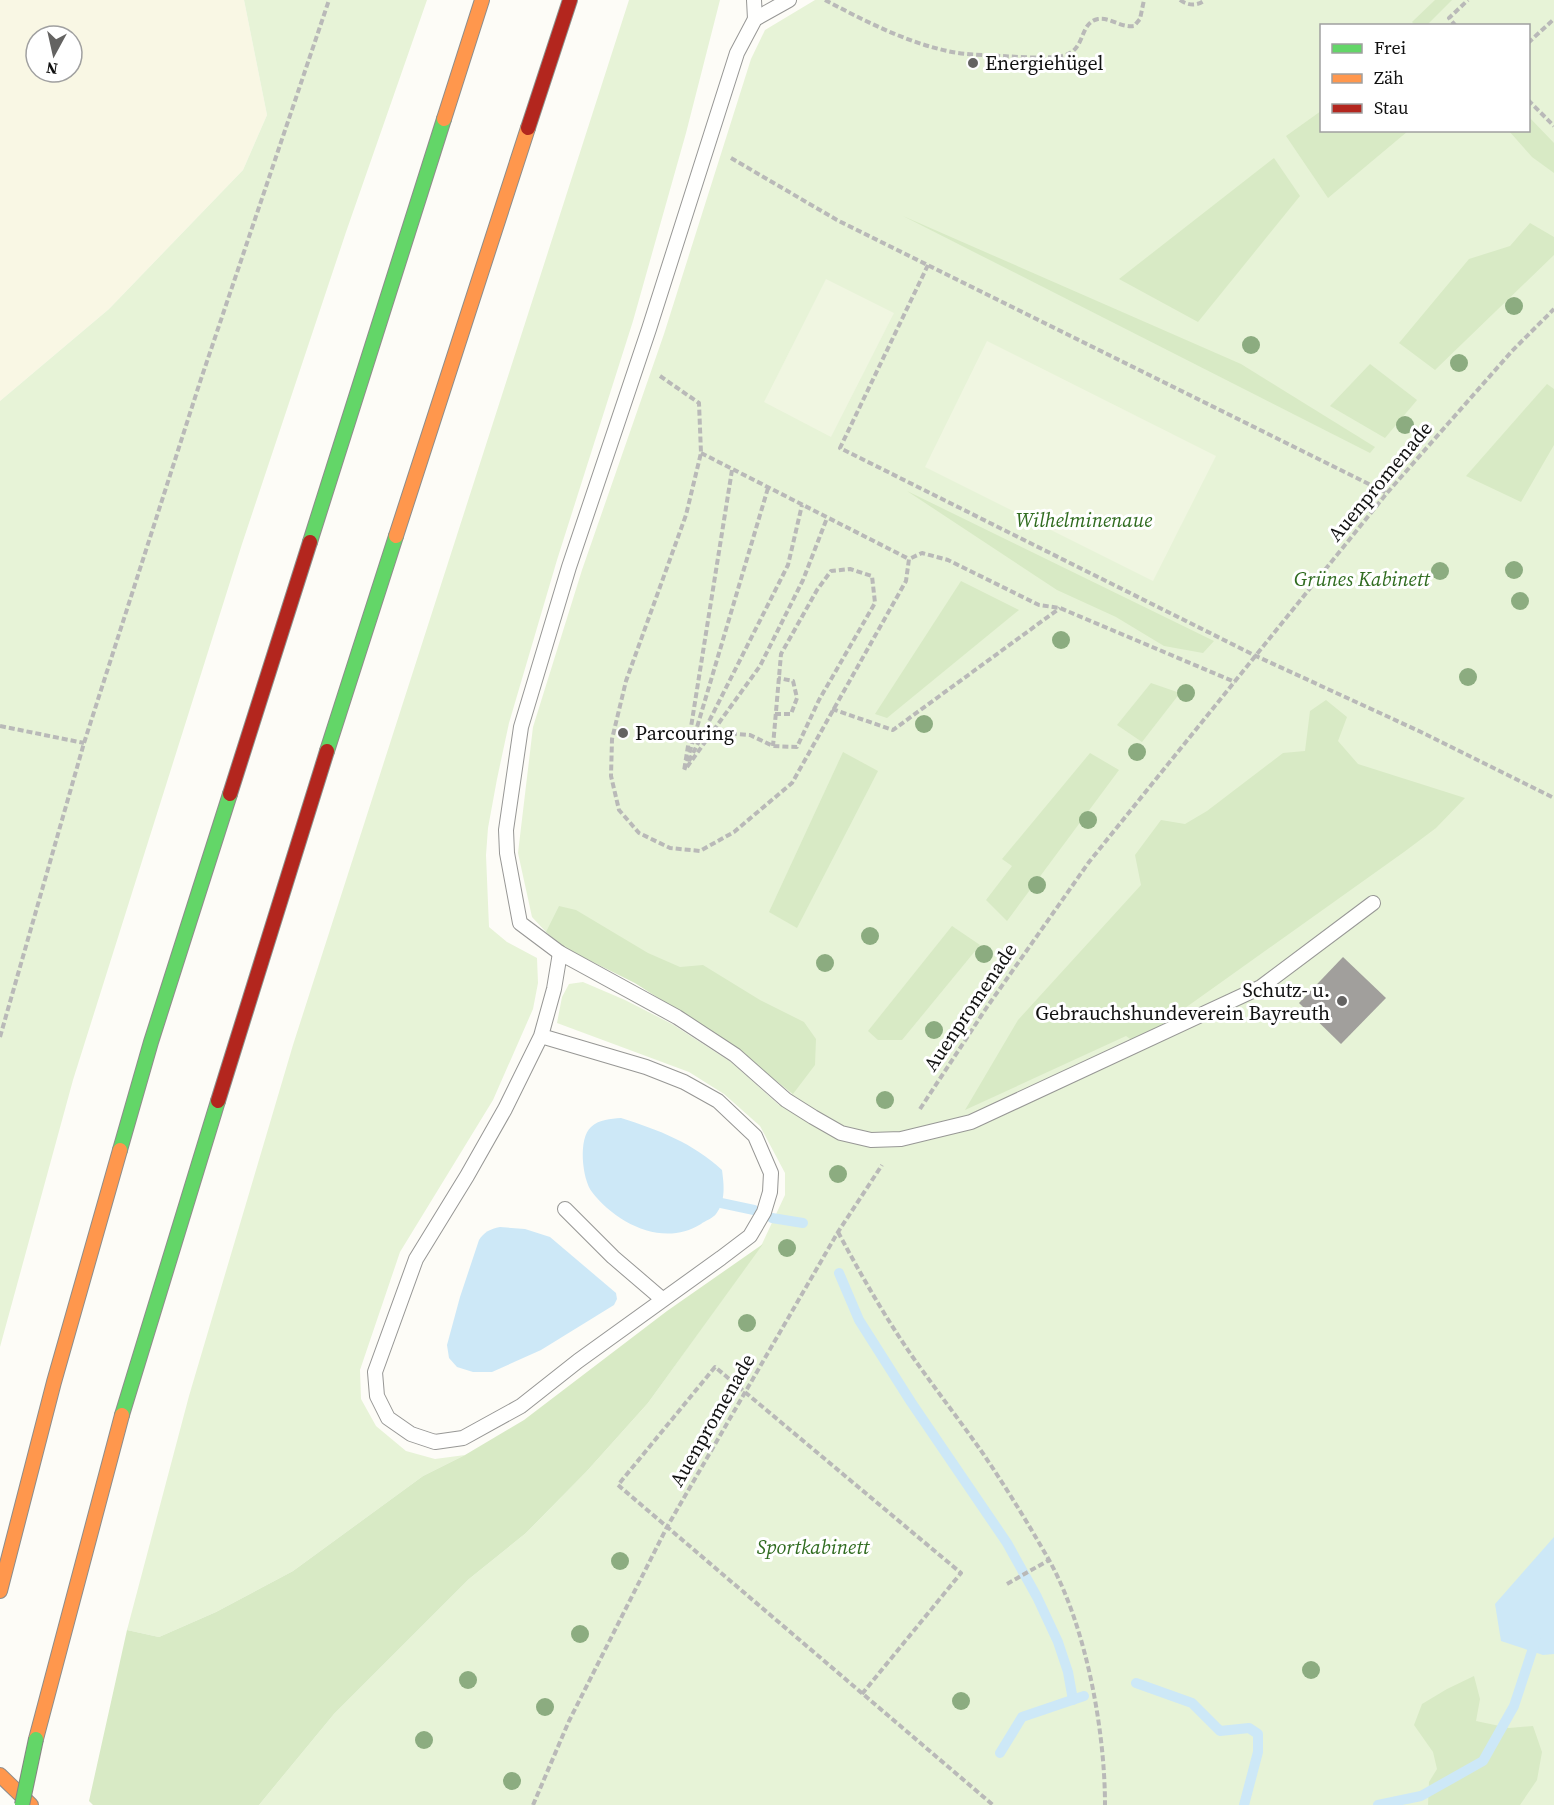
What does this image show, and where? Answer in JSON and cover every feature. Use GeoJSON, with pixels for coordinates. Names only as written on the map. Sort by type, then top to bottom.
{"type":"FeatureCollection","features":[{"type":"Feature","properties":{"kind":"main road"},"geometry":{"type":"LineString","coordinates":[[0,1591],[54,1382],[151,1041],[482,0]]}},
{"type":"Feature","properties":{"kind":"main road"},"geometry":{"type":"LineString","coordinates":[[22,1805],[36,1739],[135,1374],[333,732],[570,0]]}},
{"type":"Feature","properties":{"kind":"main road"},"geometry":{"type":"LineString","coordinates":[[0,1775],[31,1805]]}},
{"type":"Feature","properties":{"kind":"lane"},"geometry":{"type":"LineString","coordinates":[[754,0],[755,20],[737,54],[569,567],[521,727],[506,830],[507,853],[520,923],[560,953],[677,1017],[735,1055],[786,1100],[841,1132],[871,1140],[901,1138],[971,1122],[1261,987],[1373,903]]}},
{"type":"Feature","properties":{"kind":"lane"},"geometry":{"type":"LineString","coordinates":[[755,20],[789,0]]}},
{"type":"Feature","properties":{"kind":"lane"},"geometry":{"type":"LineString","coordinates":[[541,1036],[646,1067],[684,1082],[718,1101],[755,1136],[771,1173],[770,1192],[764,1212],[750,1236],[520,1406],[463,1438],[435,1442],[411,1434],[388,1418],[377,1396],[375,1372],[416,1259],[494,1128],[541,1036],[554,989],[560,953]]}},
{"type":"Feature","properties":{"kind":"lane"},"geometry":{"type":"LineString","coordinates":[[565,1209],[613,1257],[662,1299]]}},
{"type":"Feature","properties":{"kind":"path"},"geometry":{"type":"LineString","coordinates":[[0,1036],[84,744],[200,382],[329,0]]}},
{"type":"Feature","properties":{"kind":"path"},"geometry":{"type":"LineString","coordinates":[[825,0],[885,30],[952,52],[1022,57],[1061,56],[1073,52],[1079,46],[1086,28],[1092,22],[1100,19],[1127,27],[1134,26],[1140,19],[1144,0]]}},
{"type":"Feature","properties":{"kind":"path"},"geometry":{"type":"LineString","coordinates":[[1180,0],[1193,4],[1199,4],[1205,0]]}},
{"type":"Feature","properties":{"kind":"path"},"geometry":{"type":"LineString","coordinates":[[1454,24],[1449,18],[1468,0]]}},
{"type":"Feature","properties":{"kind":"path"},"geometry":{"type":"LineString","coordinates":[[1530,41],[1554,19]]}},
{"type":"Feature","properties":{"kind":"path"},"geometry":{"type":"LineString","coordinates":[[1530,102],[1554,126]]}},
{"type":"Feature","properties":{"kind":"path"},"geometry":{"type":"LineString","coordinates":[[709,143],[749,170],[837,220],[1387,492]]}},
{"type":"Feature","properties":{"kind":"path"},"geometry":{"type":"LineString","coordinates":[[928,265],[840,448],[1256,656],[1419,731],[1554,798]]}},
{"type":"Feature","properties":{"kind":"path","name":"Auenpromenade"},"geometry":{"type":"LineString","coordinates":[[533,1805],[569,1721],[667,1527],[865,1188],[901,1138],[987,1007],[1089,862],[1387,492],[1512,351],[1554,309]]}},
{"type":"Feature","properties":{"kind":"path"},"geometry":{"type":"LineString","coordinates":[[638,361],[699,403],[701,453],[686,515],[626,681],[612,740],[612,776],[619,810],[639,833],[670,848],[700,850],[734,832],[792,783],[906,581],[909,559]]}},
{"type":"Feature","properties":{"kind":"path"},"geometry":{"type":"LineString","coordinates":[[701,453],[909,559]]}},
{"type":"Feature","properties":{"kind":"path"},"geometry":{"type":"LineString","coordinates":[[684,771],[732,470]]}},
{"type":"Feature","properties":{"kind":"path"},"geometry":{"type":"LineString","coordinates":[[684,771],[768,488]]}},
{"type":"Feature","properties":{"kind":"path"},"geometry":{"type":"LineString","coordinates":[[684,771],[788,565],[802,505]]}},
{"type":"Feature","properties":{"kind":"path"},"geometry":{"type":"LineString","coordinates":[[684,771],[760,666],[803,580],[827,518]]}},
{"type":"Feature","properties":{"kind":"path"},"geometry":{"type":"LineString","coordinates":[[909,559],[922,553],[948,560],[1039,605],[1060,608],[1235,682]]}},
{"type":"Feature","properties":{"kind":"path"},"geometry":{"type":"LineString","coordinates":[[713,732],[750,735],[773,746],[797,747],[819,700],[875,603],[872,576],[850,568],[831,571],[817,590],[781,654],[773,746]]}},
{"type":"Feature","properties":{"kind":"path"},"geometry":{"type":"LineString","coordinates":[[832,709],[893,730],[1060,608]]}},
{"type":"Feature","properties":{"kind":"path"},"geometry":{"type":"LineString","coordinates":[[775,714],[790,714],[797,698],[793,681],[778,678]]}},
{"type":"Feature","properties":{"kind":"path"},"geometry":{"type":"LineString","coordinates":[[0,726],[84,744]]}},
{"type":"Feature","properties":{"kind":"path"},"geometry":{"type":"LineString","coordinates":[[838,1232],[867,1285],[905,1345],[985,1456],[1049,1560],[1067,1602],[1088,1668],[1101,1747],[1105,1805]]}},
{"type":"Feature","properties":{"kind":"path"},"geometry":{"type":"LineString","coordinates":[[862,1694],[961,1573],[715,1367],[618,1485],[862,1694],[993,1805]]}},
{"type":"Feature","properties":{"kind":"path"},"geometry":{"type":"LineString","coordinates":[[1006,1584],[1049,1560]]}},
{"type":"Feature","properties":{"kind":"shaded area"},"geometry":{"type":"Polygon","coordinates":[[[0,0],[244,0],[267,115],[243,170],[109,309],[0,401],[0,0]]]}},
{"type":"Feature","properties":{"kind":"green space"},"geometry":{"type":"Polygon","coordinates":[[[244,0],[427,0],[346,232],[242,544],[73,1080],[0,1347],[0,401],[109,309],[243,170],[267,115],[244,0]]]}},
{"type":"Feature","properties":{"kind":"green space"},"geometry":{"type":"Polygon","coordinates":[[[629,0],[720,0],[686,133],[633,321],[557,560],[509,723],[497,779],[488,828],[486,855],[489,927],[507,942],[537,958],[538,983],[533,1009],[493,1100],[400,1252],[360,1370],[361,1399],[376,1426],[406,1451],[435,1459],[465,1455],[423,1476],[293,1571],[216,1612],[159,1637],[127,1630],[189,1396],[293,1045],[629,0]]]}},
{"type":"Feature","properties":{"kind":"green space","name":"Wilhelminenaue"},"geometry":{"type":"Polygon","coordinates":[[[815,0],[1554,0],[1554,1805],[259,1805],[334,1714],[469,1579],[526,1533],[587,1471],[648,1403],[762,1244],[785,1195],[785,1173],[760,1126],[724,1094],[689,1072],[557,1023],[562,997],[569,984],[583,982],[672,1024],[731,1062],[779,1105],[792,1094],[738,1050],[679,1011],[635,983],[565,948],[546,932],[532,917],[518,853],[533,727],[582,570],[664,334],[751,59],[765,30],[815,0]]]}},
{"type":"Feature","properties":{"kind":"green space"},"geometry":{"type":"Polygon","coordinates":[[[1435,0],[1452,0],[1428,24],[1412,22],[1435,0]]]}},
{"type":"Feature","properties":{"kind":"green space"},"geometry":{"type":"Polygon","coordinates":[[[1320,112],[1320,132],[1407,132],[1328,198],[1286,136],[1320,112]]]}},
{"type":"Feature","properties":{"kind":"green space"},"geometry":{"type":"Polygon","coordinates":[[[1530,118],[1554,143],[1554,173],[1532,157],[1510,132],[1530,132],[1530,118]]]}},
{"type":"Feature","properties":{"kind":"green space"},"geometry":{"type":"Polygon","coordinates":[[[1274,158],[1300,196],[1198,322],[1119,279],[1274,158]]]}},
{"type":"Feature","properties":{"kind":"green space"},"geometry":{"type":"Polygon","coordinates":[[[903,216],[1241,364],[1375,447],[1370,453],[903,216]]]}},
{"type":"Feature","properties":{"kind":"green space"},"geometry":{"type":"Polygon","coordinates":[[[1530,223],[1554,237],[1554,255],[1435,370],[1399,343],[1469,259],[1510,246],[1530,223]]]}},
{"type":"Feature","properties":{"kind":"green space"},"geometry":{"type":"Polygon","coordinates":[[[826,279],[894,313],[831,437],[764,402],[826,279]]]}},
{"type":"Feature","properties":{"kind":"green space"},"geometry":{"type":"Polygon","coordinates":[[[987,341],[1216,456],[1153,581],[925,467],[987,341]]]}},
{"type":"Feature","properties":{"kind":"green space"},"geometry":{"type":"Polygon","coordinates":[[[1370,364],[1417,400],[1385,438],[1330,406],[1370,364]]]}},
{"type":"Feature","properties":{"kind":"green space"},"geometry":{"type":"Polygon","coordinates":[[[1547,384],[1554,389],[1554,445],[1521,502],[1466,476],[1547,384]]]}},
{"type":"Feature","properties":{"kind":"green space"},"geometry":{"type":"Polygon","coordinates":[[[907,491],[1214,641],[1203,653],[1164,646],[1116,617],[1057,590],[907,491]]]}},
{"type":"Feature","properties":{"kind":"green space"},"geometry":{"type":"Polygon","coordinates":[[[961,581],[1019,610],[887,718],[875,714],[961,581]]]}},
{"type":"Feature","properties":{"kind":"green space"},"geometry":{"type":"Polygon","coordinates":[[[1151,683],[1180,693],[1142,742],[1117,725],[1151,683]]]}},
{"type":"Feature","properties":{"kind":"green space"},"geometry":{"type":"Polygon","coordinates":[[[1326,700],[1347,717],[1338,741],[1358,764],[1465,798],[1436,828],[1404,852],[1136,1043],[1126,1036],[965,1110],[1018,1020],[1141,885],[1135,855],[1161,820],[1185,824],[1207,811],[1283,753],[1305,751],[1310,711],[1326,700]]]}},
{"type":"Feature","properties":{"kind":"green space"},"geometry":{"type":"Polygon","coordinates":[[[843,752],[878,771],[797,928],[769,912],[843,752]]]}},
{"type":"Feature","properties":{"kind":"green space"},"geometry":{"type":"Polygon","coordinates":[[[1090,753],[1119,770],[1007,921],[986,900],[1012,866],[1002,859],[1090,753]]]}},
{"type":"Feature","properties":{"kind":"green space"},"geometry":{"type":"Polygon","coordinates":[[[559,906],[576,910],[648,953],[680,967],[703,965],[760,1000],[804,1022],[816,1039],[815,1065],[793,1094],[738,1050],[679,1011],[635,983],[565,948],[546,932],[559,906]]]}},
{"type":"Feature","properties":{"kind":"green space"},"geometry":{"type":"Polygon","coordinates":[[[952,926],[980,945],[902,1040],[878,1040],[868,1031],[952,926]]]}},
{"type":"Feature","properties":{"kind":"green space"},"geometry":{"type":"Polygon","coordinates":[[[763,1244],[648,1403],[587,1471],[526,1533],[469,1579],[334,1714],[259,1805],[93,1805],[89,1801],[127,1630],[159,1637],[216,1612],[293,1571],[423,1476],[465,1455],[524,1420],[667,1311],[763,1244]]]}},
{"type":"Feature","properties":{"kind":"green space"},"geometry":{"type":"Polygon","coordinates":[[[1474,1676],[1480,1699],[1476,1721],[1509,1728],[1533,1726],[1542,1752],[1537,1780],[1520,1805],[1428,1805],[1429,1782],[1437,1769],[1433,1752],[1414,1725],[1422,1704],[1474,1676]]]}},
{"type":"Feature","properties":{"kind":"water"},"geometry":{"type":"Polygon","coordinates":[[[621,1118],[675,1138],[699,1152],[722,1170],[723,1198],[715,1215],[686,1231],[656,1233],[627,1222],[602,1203],[592,1192],[586,1178],[583,1159],[584,1140],[594,1124],[621,1118]]]}},
{"type":"Feature","properties":{"kind":"water"},"geometry":{"type":"Polygon","coordinates":[[[500,1227],[525,1229],[550,1237],[616,1293],[617,1299],[614,1305],[541,1350],[492,1372],[473,1372],[457,1367],[449,1358],[447,1345],[479,1240],[488,1231],[500,1227]]]}},
{"type":"Feature","properties":{"kind":"water"},"geometry":{"type":"Polygon","coordinates":[[[1554,1537],[1554,1654],[1543,1655],[1501,1641],[1495,1604],[1554,1537]]]}},
{"type":"Feature","properties":{"kind":"building","name":"Schutz- u. Gebrauchshundeverein Bayreuth"},"geometry":{"type":"Polygon","coordinates":[[[1343,957],[1386,998],[1341,1044],[1299,1003],[1343,957]]]}},
{"type":"Feature","properties":{"kind":"waterway"},"geometry":{"type":"LineString","coordinates":[[721,1203],[754,1210]]}},
{"type":"Feature","properties":{"kind":"waterway"},"geometry":{"type":"LineString","coordinates":[[772,1218],[803,1223]]}},
{"type":"Feature","properties":{"kind":"waterway"},"geometry":{"type":"LineString","coordinates":[[839,1273],[859,1320],[911,1402],[1007,1543],[1037,1597],[1058,1642],[1068,1672],[1073,1700]]}},
{"type":"Feature","properties":{"kind":"waterway"},"geometry":{"type":"LineString","coordinates":[[1378,1805],[1421,1796],[1483,1761],[1514,1706],[1536,1639]]}},
{"type":"Feature","properties":{"kind":"waterway"},"geometry":{"type":"LineString","coordinates":[[1136,1683],[1192,1703],[1220,1731],[1249,1728],[1258,1734],[1258,1752],[1244,1805]]}},
{"type":"Feature","properties":{"kind":"waterway"},"geometry":{"type":"LineString","coordinates":[[1000,1753],[1022,1717],[1084,1696]]}},
{"type":"Feature","properties":{"kind":"traffic: fast"},"geometry":{"type":"LineString","coordinates":[[310,542],[444,119]]}},
{"type":"Feature","properties":{"kind":"traffic: fast"},"geometry":{"type":"LineString","coordinates":[[327,751],[396,536]]}},
{"type":"Feature","properties":{"kind":"traffic: fast"},"geometry":{"type":"LineString","coordinates":[[120,1150],[151,1042],[230,794]]}},
{"type":"Feature","properties":{"kind":"traffic: fast"},"geometry":{"type":"LineString","coordinates":[[122,1415],[218,1101]]}},
{"type":"Feature","properties":{"kind":"traffic: fast"},"geometry":{"type":"LineString","coordinates":[[22,1805],[36,1739]]}},
{"type":"Feature","properties":{"kind":"traffic: slow"},"geometry":{"type":"LineString","coordinates":[[444,119],[482,0]]}},
{"type":"Feature","properties":{"kind":"traffic: slow"},"geometry":{"type":"LineString","coordinates":[[396,536],[528,128]]}},
{"type":"Feature","properties":{"kind":"traffic: slow"},"geometry":{"type":"LineString","coordinates":[[0,1591],[54,1382],[120,1150]]}},
{"type":"Feature","properties":{"kind":"traffic: slow"},"geometry":{"type":"LineString","coordinates":[[36,1739],[122,1415]]}},
{"type":"Feature","properties":{"kind":"traffic: slow"},"geometry":{"type":"LineString","coordinates":[[0,1775],[31,1805]]}},
{"type":"Feature","properties":{"kind":"traffic: jam"},"geometry":{"type":"LineString","coordinates":[[528,128],[570,0]]}},
{"type":"Feature","properties":{"kind":"traffic: jam"},"geometry":{"type":"LineString","coordinates":[[230,794],[310,542]]}},
{"type":"Feature","properties":{"kind":"traffic: jam"},"geometry":{"type":"LineString","coordinates":[[218,1101],[327,751]]}},
{"type":"Feature","properties":{"kind":"place","name":"Energiehügel"},"geometry":{"type":"Point","coordinates":[973,63]}},
{"type":"Feature","properties":{"kind":"place","name":"Parcouring"},"geometry":{"type":"Point","coordinates":[623,733]}},
{"type":"Feature","properties":{"kind":"place","name":"Schutz- u. Gebrauchshundeverein Bayreuth"},"geometry":{"type":"Point","coordinates":[1342,1001]}},
{"type":"Feature","properties":{"kind":"park label","name":"Grünes Kabinett"},"geometry":{"type":"Point","coordinates":[1362,579]}},
{"type":"Feature","properties":{"kind":"park label","name":"Sportkabinett"},"geometry":{"type":"Point","coordinates":[813,1547]}}]}
